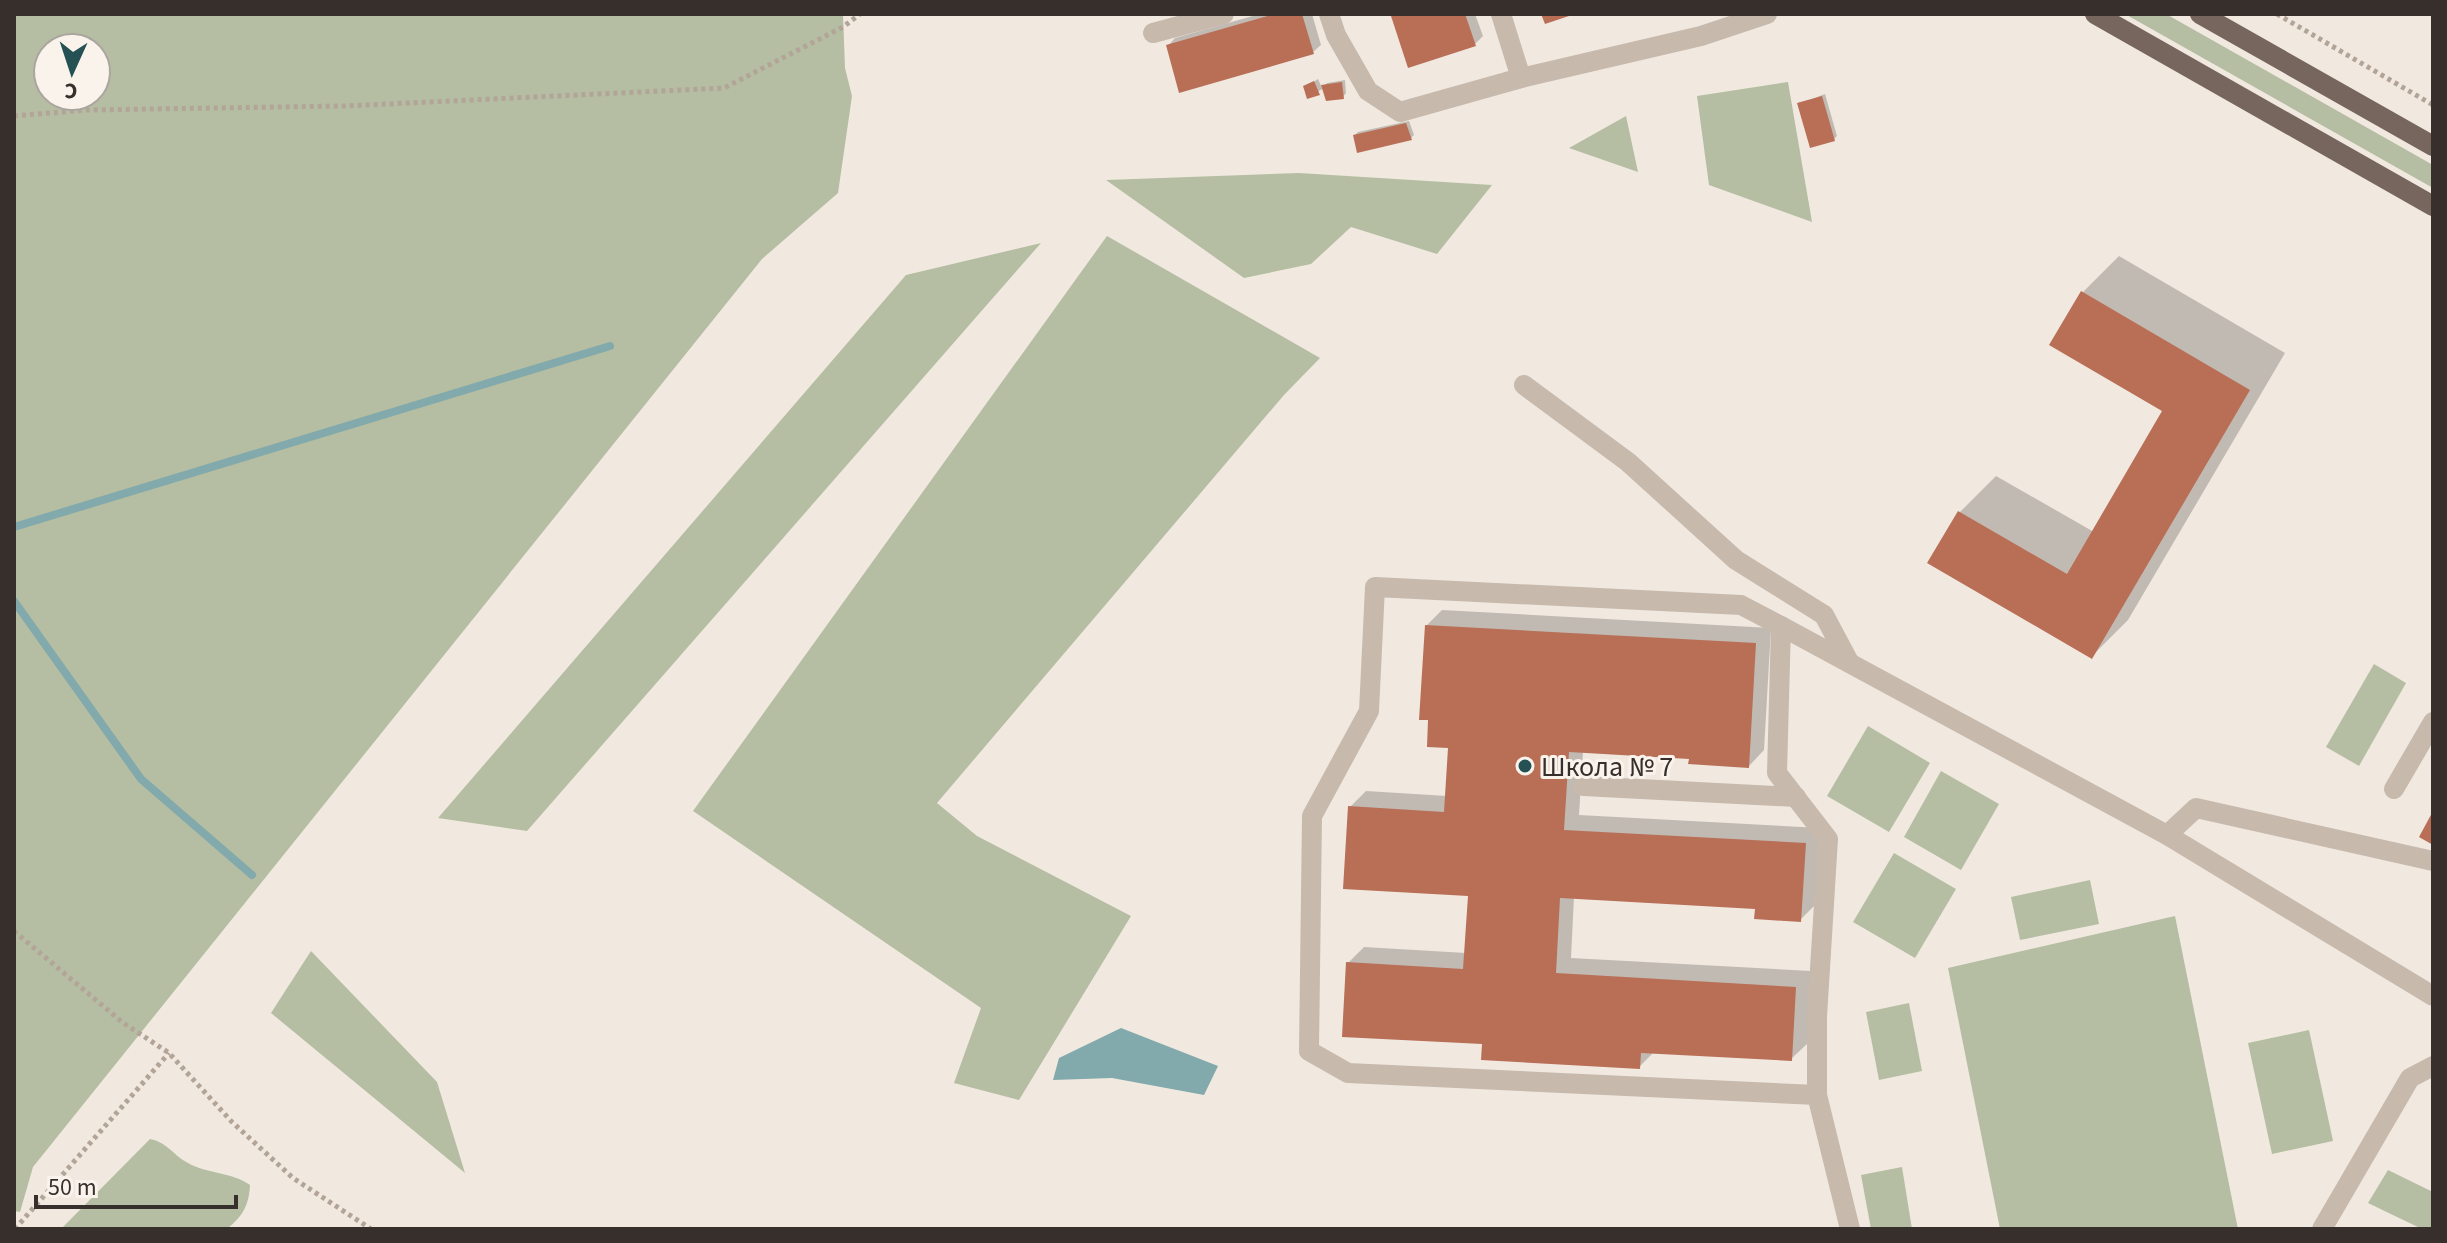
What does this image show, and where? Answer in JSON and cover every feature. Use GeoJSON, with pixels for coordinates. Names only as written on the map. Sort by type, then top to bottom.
{"type":"FeatureCollection","features":[{"type":"Feature","properties":{"kind":"main road"},"geometry":{"type":"LineString","coordinates":[[2095,14],[2433,206]]}},
{"type":"Feature","properties":{"kind":"main road"},"geometry":{"type":"LineString","coordinates":[[2200,14],[2433,146]]}},
{"type":"Feature","properties":{"kind":"street"},"geometry":{"type":"LineString","coordinates":[[1153,33],[1224,14]]}},
{"type":"Feature","properties":{"kind":"street"},"geometry":{"type":"LineString","coordinates":[[1329,14],[1336,35],[1368,91],[1400,112],[1521,78],[1701,36],[1767,14]]}},
{"type":"Feature","properties":{"kind":"street"},"geometry":{"type":"LineString","coordinates":[[1501,14],[1521,78]]}},
{"type":"Feature","properties":{"kind":"street"},"geometry":{"type":"LineString","coordinates":[[1524,385],[1628,462],[1736,560],[1824,615],[1849,663]]}},
{"type":"Feature","properties":{"kind":"street"},"geometry":{"type":"LineString","coordinates":[[1817,1095],[1348,1073],[1309,1051],[1312,816],[1369,711],[1375,587],[1741,605],[2167,835],[2433,996]]}},
{"type":"Feature","properties":{"kind":"street"},"geometry":{"type":"LineString","coordinates":[[1781,626],[1777,773],[1828,839],[1817,1017],[1817,1095],[1850,1229]]}},
{"type":"Feature","properties":{"kind":"street"},"geometry":{"type":"LineString","coordinates":[[2394,789],[2433,722]]}},
{"type":"Feature","properties":{"kind":"street"},"geometry":{"type":"LineString","coordinates":[[1583,786],[1796,797]]}},
{"type":"Feature","properties":{"kind":"street"},"geometry":{"type":"LineString","coordinates":[[2167,835],[2196,808],[2433,861]]}},
{"type":"Feature","properties":{"kind":"street"},"geometry":{"type":"LineString","coordinates":[[2322,1229],[2410,1078],[2433,1066]]}},
{"type":"Feature","properties":{"kind":"path"},"geometry":{"type":"LineString","coordinates":[[14,116],[86,110],[345,106],[724,88],[843,27],[860,14]]}},
{"type":"Feature","properties":{"kind":"path"},"geometry":{"type":"LineString","coordinates":[[2277,14],[2433,105]]}},
{"type":"Feature","properties":{"kind":"path"},"geometry":{"type":"LineString","coordinates":[[14,931],[122,1022],[169,1053],[232,1122],[293,1178],[371,1229]]}},
{"type":"Feature","properties":{"kind":"path"},"geometry":{"type":"LineString","coordinates":[[15,1229],[169,1053]]}},
{"type":"Feature","properties":{"kind":"green space"},"geometry":{"type":"Polygon","coordinates":[[[14,14],[843,14],[845,68],[852,96],[838,193],[762,259],[33,1167],[20,1212],[14,1211],[14,14]]]}},
{"type":"Feature","properties":{"kind":"green space"},"geometry":{"type":"Polygon","coordinates":[[[2125,14],[2166,14],[2433,165],[2433,188],[2125,14]]]}},
{"type":"Feature","properties":{"kind":"green space"},"geometry":{"type":"Polygon","coordinates":[[[1788,82],[1812,222],[1709,185],[1697,96],[1788,82]]]}},
{"type":"Feature","properties":{"kind":"green space"},"geometry":{"type":"Polygon","coordinates":[[[1626,116],[1638,172],[1569,148],[1626,116]]]}},
{"type":"Feature","properties":{"kind":"green space"},"geometry":{"type":"Polygon","coordinates":[[[1299,173],[1492,185],[1437,254],[1351,227],[1311,264],[1244,278],[1106,180],[1299,173]]]}},
{"type":"Feature","properties":{"kind":"green space"},"geometry":{"type":"Polygon","coordinates":[[[1107,236],[1320,358],[1284,395],[937,803],[977,836],[1131,916],[1019,1100],[954,1083],[981,1008],[693,811],[1107,236]]]}},
{"type":"Feature","properties":{"kind":"green space"},"geometry":{"type":"Polygon","coordinates":[[[1041,243],[527,831],[438,818],[906,275],[1041,243]]]}},
{"type":"Feature","properties":{"kind":"green space"},"geometry":{"type":"Polygon","coordinates":[[[2374,664],[2406,683],[2359,766],[2326,747],[2374,664]]]}},
{"type":"Feature","properties":{"kind":"green space"},"geometry":{"type":"Polygon","coordinates":[[[1868,726],[1930,763],[1889,832],[1827,796],[1868,726]]]}},
{"type":"Feature","properties":{"kind":"green space"},"geometry":{"type":"Polygon","coordinates":[[[1941,771],[1999,804],[1961,870],[1904,837],[1941,771]]]}},
{"type":"Feature","properties":{"kind":"green space"},"geometry":{"type":"Polygon","coordinates":[[[1894,853],[1956,889],[1915,958],[1853,922],[1894,853]]]}},
{"type":"Feature","properties":{"kind":"green space"},"geometry":{"type":"Polygon","coordinates":[[[2090,880],[2099,924],[2020,940],[2011,897],[2090,880]]]}},
{"type":"Feature","properties":{"kind":"green space"},"geometry":{"type":"Polygon","coordinates":[[[2175,916],[2238,1229],[2000,1229],[1948,968],[2175,916]]]}},
{"type":"Feature","properties":{"kind":"green space"},"geometry":{"type":"Polygon","coordinates":[[[311,951],[437,1082],[465,1173],[271,1013],[311,951]]]}},
{"type":"Feature","properties":{"kind":"green space"},"geometry":{"type":"Polygon","coordinates":[[[1909,1003],[1922,1071],[1879,1080],[1866,1012],[1909,1003]]]}},
{"type":"Feature","properties":{"kind":"green space"},"geometry":{"type":"Polygon","coordinates":[[[2309,1030],[2333,1141],[2272,1154],[2248,1043],[2309,1030]]]}},
{"type":"Feature","properties":{"kind":"green space"},"geometry":{"type":"Polygon","coordinates":[[[150,1139],[161,1143],[195,1167],[250,1185],[247,1204],[237,1219],[227,1229],[61,1229],[150,1139]]]}},
{"type":"Feature","properties":{"kind":"green space"},"geometry":{"type":"Polygon","coordinates":[[[1902,1167],[1912,1229],[1871,1229],[1861,1175],[1902,1167]]]}},
{"type":"Feature","properties":{"kind":"green space"},"geometry":{"type":"Polygon","coordinates":[[[2388,1170],[2433,1192],[2433,1229],[2422,1229],[2368,1203],[2388,1170]]]}},
{"type":"Feature","properties":{"kind":"water"},"geometry":{"type":"Polygon","coordinates":[[[1121,1028],[1218,1066],[1204,1095],[1112,1078],[1053,1080],[1059,1058],[1121,1028]]]}},
{"type":"Feature","properties":{"kind":"building"},"geometry":{"type":"Polygon","coordinates":[[[1275,14],[1302,14],[1314,54],[1179,93],[1166,45],[1275,14]]]}},
{"type":"Feature","properties":{"kind":"building"},"geometry":{"type":"Polygon","coordinates":[[[1465,14],[1476,46],[1408,68],[1391,16],[1465,14]]]}},
{"type":"Feature","properties":{"kind":"building"},"geometry":{"type":"Polygon","coordinates":[[[1541,14],[1572,14],[1572,15],[1545,24],[1541,14]]]}},
{"type":"Feature","properties":{"kind":"building"},"geometry":{"type":"Polygon","coordinates":[[[1314,81],[1320,95],[1307,99],[1303,86],[1314,81]]]}},
{"type":"Feature","properties":{"kind":"building"},"geometry":{"type":"Polygon","coordinates":[[[1342,82],[1344,99],[1326,101],[1321,85],[1342,82]]]}},
{"type":"Feature","properties":{"kind":"building"},"geometry":{"type":"Polygon","coordinates":[[[1822,96],[1835,141],[1810,148],[1797,103],[1822,96]]]}},
{"type":"Feature","properties":{"kind":"building"},"geometry":{"type":"Polygon","coordinates":[[[1406,123],[1412,140],[1357,153],[1353,135],[1406,123]]]}},
{"type":"Feature","properties":{"kind":"building"},"geometry":{"type":"Polygon","coordinates":[[[2081,291],[2250,390],[2092,659],[1927,563],[1958,511],[2067,574],[2162,411],[2049,345],[2081,291]]]}},
{"type":"Feature","properties":{"kind":"building"},"geometry":{"type":"Polygon","coordinates":[[[1425,625],[1756,643],[1749,768],[1688,764],[1689,759],[1569,752],[1564,830],[1806,843],[1801,922],[1754,919],[1755,909],[1560,898],[1556,973],[1796,987],[1792,1061],[1641,1053],[1640,1069],[1481,1060],[1482,1044],[1342,1037],[1346,962],[1463,969],[1468,896],[1343,889],[1348,806],[1444,812],[1448,748],[1427,747],[1428,720],[1419,720],[1425,625]]]}},
{"type":"Feature","properties":{"kind":"building"},"geometry":{"type":"Polygon","coordinates":[[[2433,811],[2433,845],[2419,837],[2433,811]]]}},
{"type":"Feature","properties":{"kind":"waterway"},"geometry":{"type":"LineString","coordinates":[[14,527],[610,346]]}},
{"type":"Feature","properties":{"kind":"waterway"},"geometry":{"type":"LineString","coordinates":[[14,601],[141,779],[252,875]]}},
{"type":"Feature","properties":{"kind":"place","name":"Школа № 7"},"geometry":{"type":"Point","coordinates":[1525,766]}}]}
